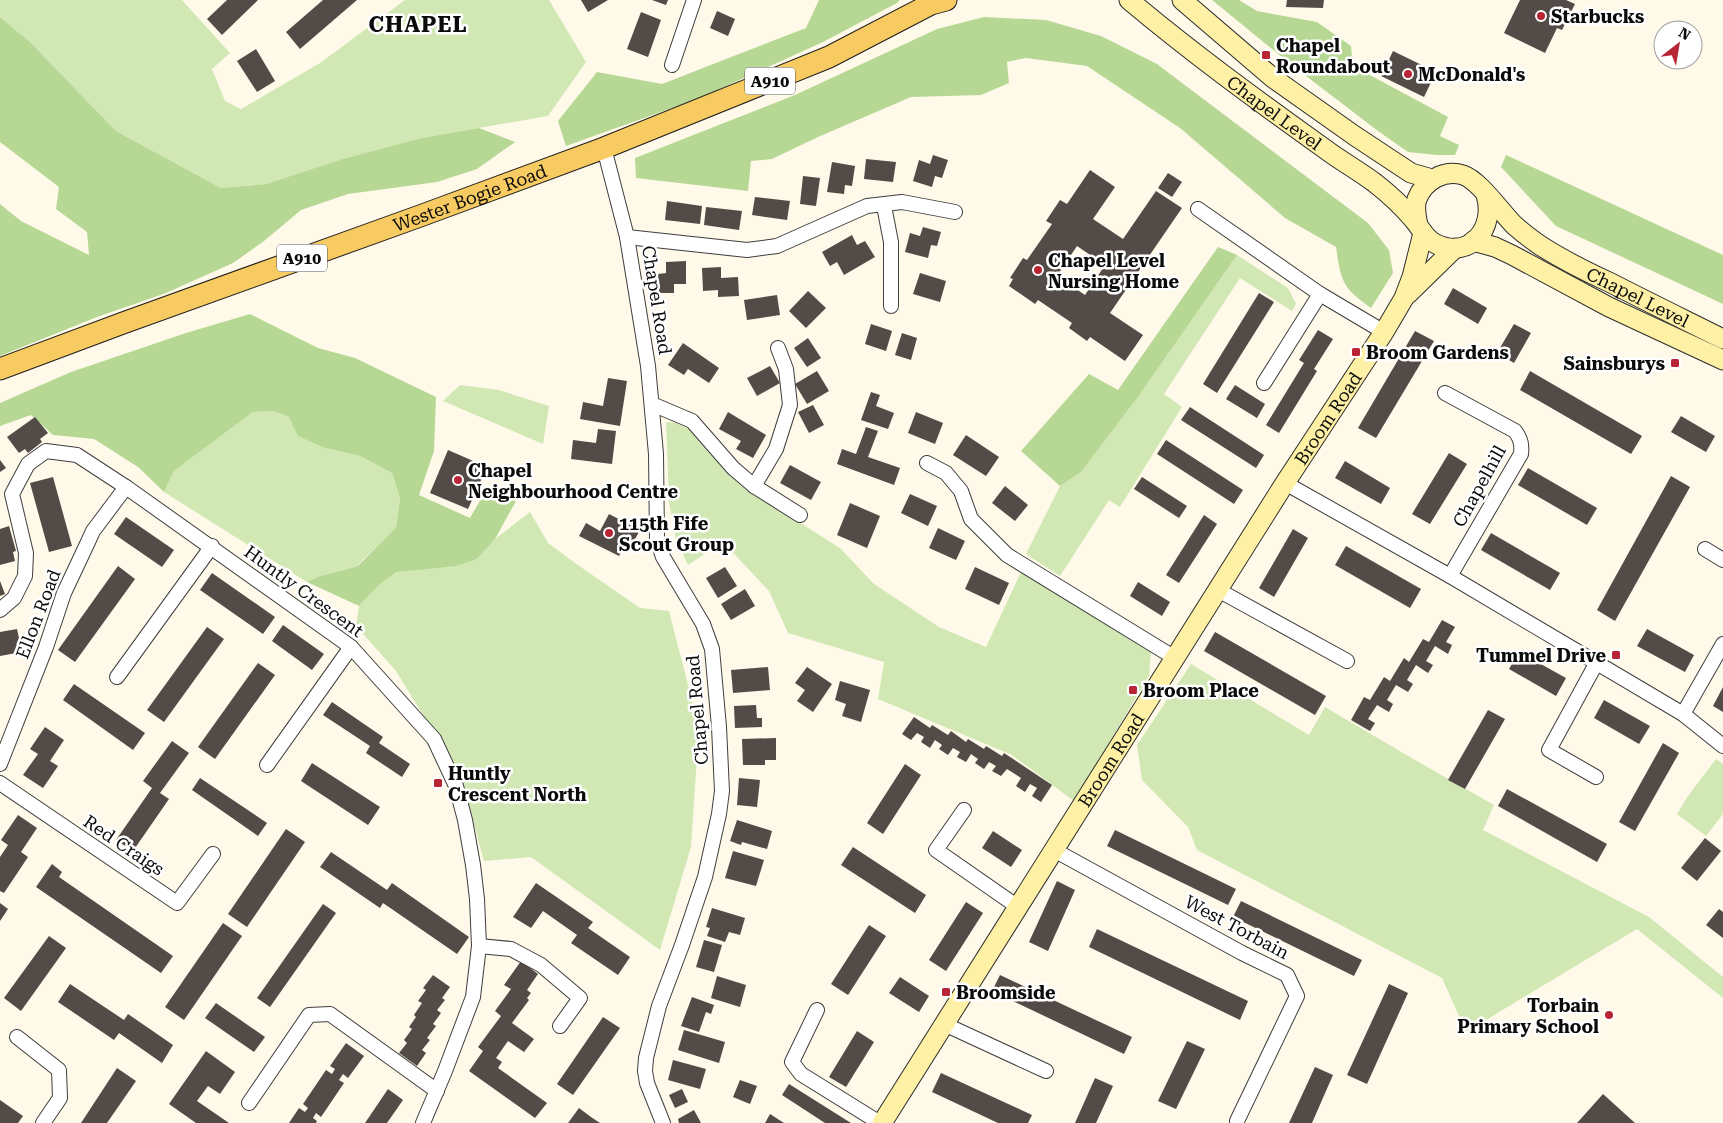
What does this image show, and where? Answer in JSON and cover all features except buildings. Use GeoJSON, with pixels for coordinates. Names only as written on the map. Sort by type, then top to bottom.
{"type":"FeatureCollection","features":[{"type":"Feature","properties":{"kind":"main road","name":"Chapel Level"},"geometry":{"type":"LineString","coordinates":[[1129,0],[1173,37],[1326,150],[1375,183],[1398,202],[1420,229],[1436,244],[1455,248]]}},
{"type":"Feature","properties":{"kind":"main road","name":"Chapel Level"},"geometry":{"type":"LineString","coordinates":[[1182,0],[1274,78],[1354,136],[1411,173],[1432,180],[1442,175],[1463,175],[1477,183],[1515,226],[1540,245],[1567,261],[1723,338]]}},
{"type":"Feature","properties":{"kind":"main road","name":"Wester Bogie Road"},"geometry":{"type":"LineString","coordinates":[[0,369],[604,148],[829,57],[937,1]]}},
{"type":"Feature","properties":{"kind":"main road"},"geometry":{"type":"LineString","coordinates":[[1420,229],[1415,212],[1417,200],[1423,188],[1432,180]]}},
{"type":"Feature","properties":{"kind":"main road"},"geometry":{"type":"LineString","coordinates":[[1455,248],[1465,246],[1473,241],[1486,226],[1489,216],[1489,205],[1486,195]]}},
{"type":"Feature","properties":{"kind":"main road","name":"Broom Road"},"geometry":{"type":"LineString","coordinates":[[881,1123],[1285,484],[1384,332],[1404,298],[1413,272],[1420,229]]}},
{"type":"Feature","properties":{"kind":"main road","name":"Chapel Level"},"geometry":{"type":"LineString","coordinates":[[1473,241],[1495,247],[1512,255],[1609,306],[1723,360]]}},
{"type":"Feature","properties":{"kind":"main road","name":"Broom Road"},"geometry":{"type":"LineString","coordinates":[[1404,298],[1455,248]]}},
{"type":"Feature","properties":{"kind":"street"},"geometry":{"type":"LineString","coordinates":[[672,65],[694,0]]}},
{"type":"Feature","properties":{"kind":"street","name":"Chapel Road"},"geometry":{"type":"LineString","coordinates":[[604,148],[627,237],[648,366],[656,454],[657,539],[663,557],[703,624],[712,649],[719,727],[722,791],[719,814],[705,877],[659,1006],[646,1058],[645,1071],[647,1083],[663,1123]]}},
{"type":"Feature","properties":{"kind":"street"},"geometry":{"type":"LineString","coordinates":[[627,237],[747,250],[777,246],[867,206],[884,206],[902,202],[955,212]]}},
{"type":"Feature","properties":{"kind":"street"},"geometry":{"type":"LineString","coordinates":[[884,206],[891,242],[892,306]]}},
{"type":"Feature","properties":{"kind":"street"},"geometry":{"type":"LineString","coordinates":[[1198,209],[1320,294],[1384,332]]}},
{"type":"Feature","properties":{"kind":"street"},"geometry":{"type":"LineString","coordinates":[[1264,383],[1320,294]]}},
{"type":"Feature","properties":{"kind":"street"},"geometry":{"type":"LineString","coordinates":[[754,486],[776,449],[790,405],[786,369],[778,348]]}},
{"type":"Feature","properties":{"kind":"street","name":"Chapelhill"},"geometry":{"type":"LineString","coordinates":[[1445,393],[1514,432],[1520,437],[1522,446],[1521,454],[1450,576]]}},
{"type":"Feature","properties":{"kind":"street"},"geometry":{"type":"LineString","coordinates":[[652,404],[692,421],[734,468],[754,486],[800,515]]}},
{"type":"Feature","properties":{"kind":"street","name":"Huntly Crescent"},"geometry":{"type":"LineString","coordinates":[[6,493],[17,482],[28,464],[46,452],[77,455],[212,546],[351,647],[434,740],[456,786],[473,865],[479,946],[473,997],[423,1123]]}},
{"type":"Feature","properties":{"kind":"street"},"geometry":{"type":"LineString","coordinates":[[927,463],[946,473],[960,491],[971,519],[1007,555],[1175,658]]}},
{"type":"Feature","properties":{"kind":"street"},"geometry":{"type":"LineString","coordinates":[[1285,484],[1450,576],[1683,714],[1723,746]]}},
{"type":"Feature","properties":{"kind":"street","name":"Ellon Road"},"geometry":{"type":"LineString","coordinates":[[0,764],[46,646],[64,593],[78,562],[93,531],[126,487]]}},
{"type":"Feature","properties":{"kind":"street"},"geometry":{"type":"LineString","coordinates":[[0,610],[14,598],[25,576],[26,553],[6,493]]}},
{"type":"Feature","properties":{"kind":"street"},"geometry":{"type":"LineString","coordinates":[[117,677],[212,546]]}},
{"type":"Feature","properties":{"kind":"street"},"geometry":{"type":"LineString","coordinates":[[1705,548],[1723,560]]}},
{"type":"Feature","properties":{"kind":"street"},"geometry":{"type":"LineString","coordinates":[[1218,590],[1348,661]]}},
{"type":"Feature","properties":{"kind":"street"},"geometry":{"type":"LineString","coordinates":[[1683,714],[1723,644]]}},
{"type":"Feature","properties":{"kind":"street"},"geometry":{"type":"LineString","coordinates":[[268,765],[351,647]]}},
{"type":"Feature","properties":{"kind":"street"},"geometry":{"type":"LineString","coordinates":[[1596,662],[1549,750],[1596,777]]}},
{"type":"Feature","properties":{"kind":"street","name":"Red Craigs"},"geometry":{"type":"LineString","coordinates":[[0,783],[177,903],[213,854]]}},
{"type":"Feature","properties":{"kind":"street"},"geometry":{"type":"LineString","coordinates":[[964,810],[936,850],[1018,907]]}},
{"type":"Feature","properties":{"kind":"street","name":"West Torbain"},"geometry":{"type":"LineString","coordinates":[[1054,850],[1242,953],[1287,975],[1297,996],[1237,1121]]}},
{"type":"Feature","properties":{"kind":"street"},"geometry":{"type":"LineString","coordinates":[[479,946],[511,949],[541,965],[580,998],[560,1026]]}},
{"type":"Feature","properties":{"kind":"street"},"geometry":{"type":"LineString","coordinates":[[817,1010],[792,1062],[801,1074],[881,1123]]}},
{"type":"Feature","properties":{"kind":"street"},"geometry":{"type":"LineString","coordinates":[[249,1103],[309,1015],[330,1014],[437,1090]]}},
{"type":"Feature","properties":{"kind":"street"},"geometry":{"type":"LineString","coordinates":[[944,1024],[1046,1070]]}},
{"type":"Feature","properties":{"kind":"street"},"geometry":{"type":"LineString","coordinates":[[17,1037],[59,1070],[60,1098],[44,1123]]}},
{"type":"Feature","properties":{"kind":"green space"},"geometry":{"type":"Polygon","coordinates":[[[0,0],[182,0],[230,53],[212,69],[225,101],[241,109],[320,63],[405,0],[549,0],[586,62],[548,116],[421,138],[339,160],[266,184],[221,188],[116,131],[30,42],[0,17],[0,0]]]}},
{"type":"Feature","properties":{"kind":"green space"},"geometry":{"type":"Polygon","coordinates":[[[819,0],[900,0],[823,42],[700,98],[566,146],[558,121],[597,72],[662,84],[806,28],[819,0]]]}},
{"type":"Feature","properties":{"kind":"green space"},"geometry":{"type":"Polygon","coordinates":[[[1212,0],[1239,0],[1257,11],[1317,22],[1351,46],[1353,66],[1448,117],[1440,136],[1459,145],[1455,155],[1408,152],[1293,66],[1212,0]]]}},
{"type":"Feature","properties":{"kind":"green space"},"geometry":{"type":"Polygon","coordinates":[[[0,17],[30,42],[116,131],[221,188],[266,184],[339,160],[421,138],[479,128],[515,142],[477,169],[437,182],[348,194],[301,210],[264,241],[233,263],[166,293],[97,317],[0,356],[0,204],[21,221],[89,255],[87,232],[56,209],[59,187],[0,142],[0,17]]]}},
{"type":"Feature","properties":{"kind":"green space"},"geometry":{"type":"Polygon","coordinates":[[[984,17],[1046,20],[1101,36],[1157,64],[1368,223],[1389,250],[1393,273],[1371,308],[1354,295],[1344,283],[1336,247],[1285,218],[1180,128],[1087,66],[1026,58],[1007,62],[1009,83],[981,95],[911,97],[772,159],[751,161],[748,191],[636,178],[635,158],[795,95],[937,29],[984,17]]]}},
{"type":"Feature","properties":{"kind":"green space"},"geometry":{"type":"Polygon","coordinates":[[[1506,155],[1723,255],[1723,304],[1556,226],[1501,167],[1506,155]]]}},
{"type":"Feature","properties":{"kind":"green space"},"geometry":{"type":"Polygon","coordinates":[[[1218,247],[1237,255],[1138,397],[1081,472],[1060,486],[1021,451],[1089,374],[1118,390],[1218,247]]]}},
{"type":"Feature","properties":{"kind":"green space"},"geometry":{"type":"Polygon","coordinates":[[[1237,255],[1288,288],[1296,304],[1292,311],[1240,278],[1164,394],[1182,407],[1120,507],[1109,500],[1060,576],[1026,554],[1060,486],[1081,472],[1138,397],[1237,255]]]}},
{"type":"Feature","properties":{"kind":"green space"},"geometry":{"type":"Polygon","coordinates":[[[250,314],[318,348],[355,358],[436,397],[434,451],[419,495],[470,518],[488,487],[516,501],[495,539],[477,559],[456,566],[396,572],[378,586],[359,606],[307,582],[320,576],[358,566],[396,527],[400,498],[392,473],[360,456],[325,448],[298,436],[289,417],[273,411],[253,412],[174,471],[164,492],[138,467],[94,439],[53,435],[31,415],[0,426],[0,403],[71,372],[186,333],[250,314]]]}},
{"type":"Feature","properties":{"kind":"green space"},"geometry":{"type":"Polygon","coordinates":[[[460,385],[499,390],[549,406],[543,444],[443,401],[460,385]]]}},
{"type":"Feature","properties":{"kind":"green space"},"geometry":{"type":"Polygon","coordinates":[[[273,411],[289,417],[325,448],[360,456],[392,473],[400,498],[396,527],[357,566],[320,576],[307,582],[164,492],[174,471],[253,412],[273,411]]]}},
{"type":"Feature","properties":{"kind":"green space"},"geometry":{"type":"Polygon","coordinates":[[[666,422],[676,423],[689,429],[740,485],[840,548],[874,584],[939,627],[986,647],[1021,572],[1151,652],[1149,676],[1074,801],[1012,755],[878,699],[884,662],[788,633],[769,591],[723,542],[688,565],[676,540],[669,502],[666,422]]]}},
{"type":"Feature","properties":{"kind":"green space"},"geometry":{"type":"Polygon","coordinates":[[[530,512],[548,543],[575,563],[640,608],[669,611],[699,728],[691,847],[660,950],[531,857],[484,861],[461,777],[396,671],[356,626],[359,606],[378,586],[396,572],[477,559],[495,539],[530,512]]]}},
{"type":"Feature","properties":{"kind":"green space"},"geometry":{"type":"Polygon","coordinates":[[[1191,664],[1309,735],[1325,707],[1494,805],[1483,830],[1649,917],[1723,977],[1723,998],[1637,929],[1466,1032],[1442,978],[1197,850],[1188,827],[1142,780],[1137,745],[1191,664]]]}},
{"type":"Feature","properties":{"kind":"green space"},"geometry":{"type":"Polygon","coordinates":[[[1716,759],[1723,764],[1723,814],[1706,836],[1677,814],[1716,759]]]}},
{"type":"Feature","properties":{"kind":"place","name":"Starbucks"},"geometry":{"type":"Point","coordinates":[1541,16]}},
{"type":"Feature","properties":{"kind":"place","name":"Chapel Roundabout"},"geometry":{"type":"Point","coordinates":[1266,55]}},
{"type":"Feature","properties":{"kind":"place","name":"McDonald's"},"geometry":{"type":"Point","coordinates":[1408,74]}},
{"type":"Feature","properties":{"kind":"place","name":"Chapel Level Nursing Home"},"geometry":{"type":"Point","coordinates":[1038,270]}},
{"type":"Feature","properties":{"kind":"place","name":"Broom Gardens"},"geometry":{"type":"Point","coordinates":[1356,352]}},
{"type":"Feature","properties":{"kind":"place","name":"Sainsburys"},"geometry":{"type":"Point","coordinates":[1675,363]}},
{"type":"Feature","properties":{"kind":"place","name":"Chapel Neighbourhood Centre"},"geometry":{"type":"Point","coordinates":[458,480]}},
{"type":"Feature","properties":{"kind":"place","name":"115th Fife Scout Group"},"geometry":{"type":"Point","coordinates":[609,533]}},
{"type":"Feature","properties":{"kind":"place","name":"Tummel Drive"},"geometry":{"type":"Point","coordinates":[1616,655]}},
{"type":"Feature","properties":{"kind":"place","name":"Broom Place"},"geometry":{"type":"Point","coordinates":[1133,690]}},
{"type":"Feature","properties":{"kind":"place","name":"Huntly Crescent North"},"geometry":{"type":"Point","coordinates":[438,783]}},
{"type":"Feature","properties":{"kind":"place","name":"Broomside"},"geometry":{"type":"Point","coordinates":[946,992]}},
{"type":"Feature","properties":{"kind":"place","name":"Torbain Primary School"},"geometry":{"type":"Point","coordinates":[1609,1015]}},
{"type":"Feature","properties":{"kind":"district","name":"CHAPEL"},"geometry":{"type":"Point","coordinates":[418,24]}}]}
